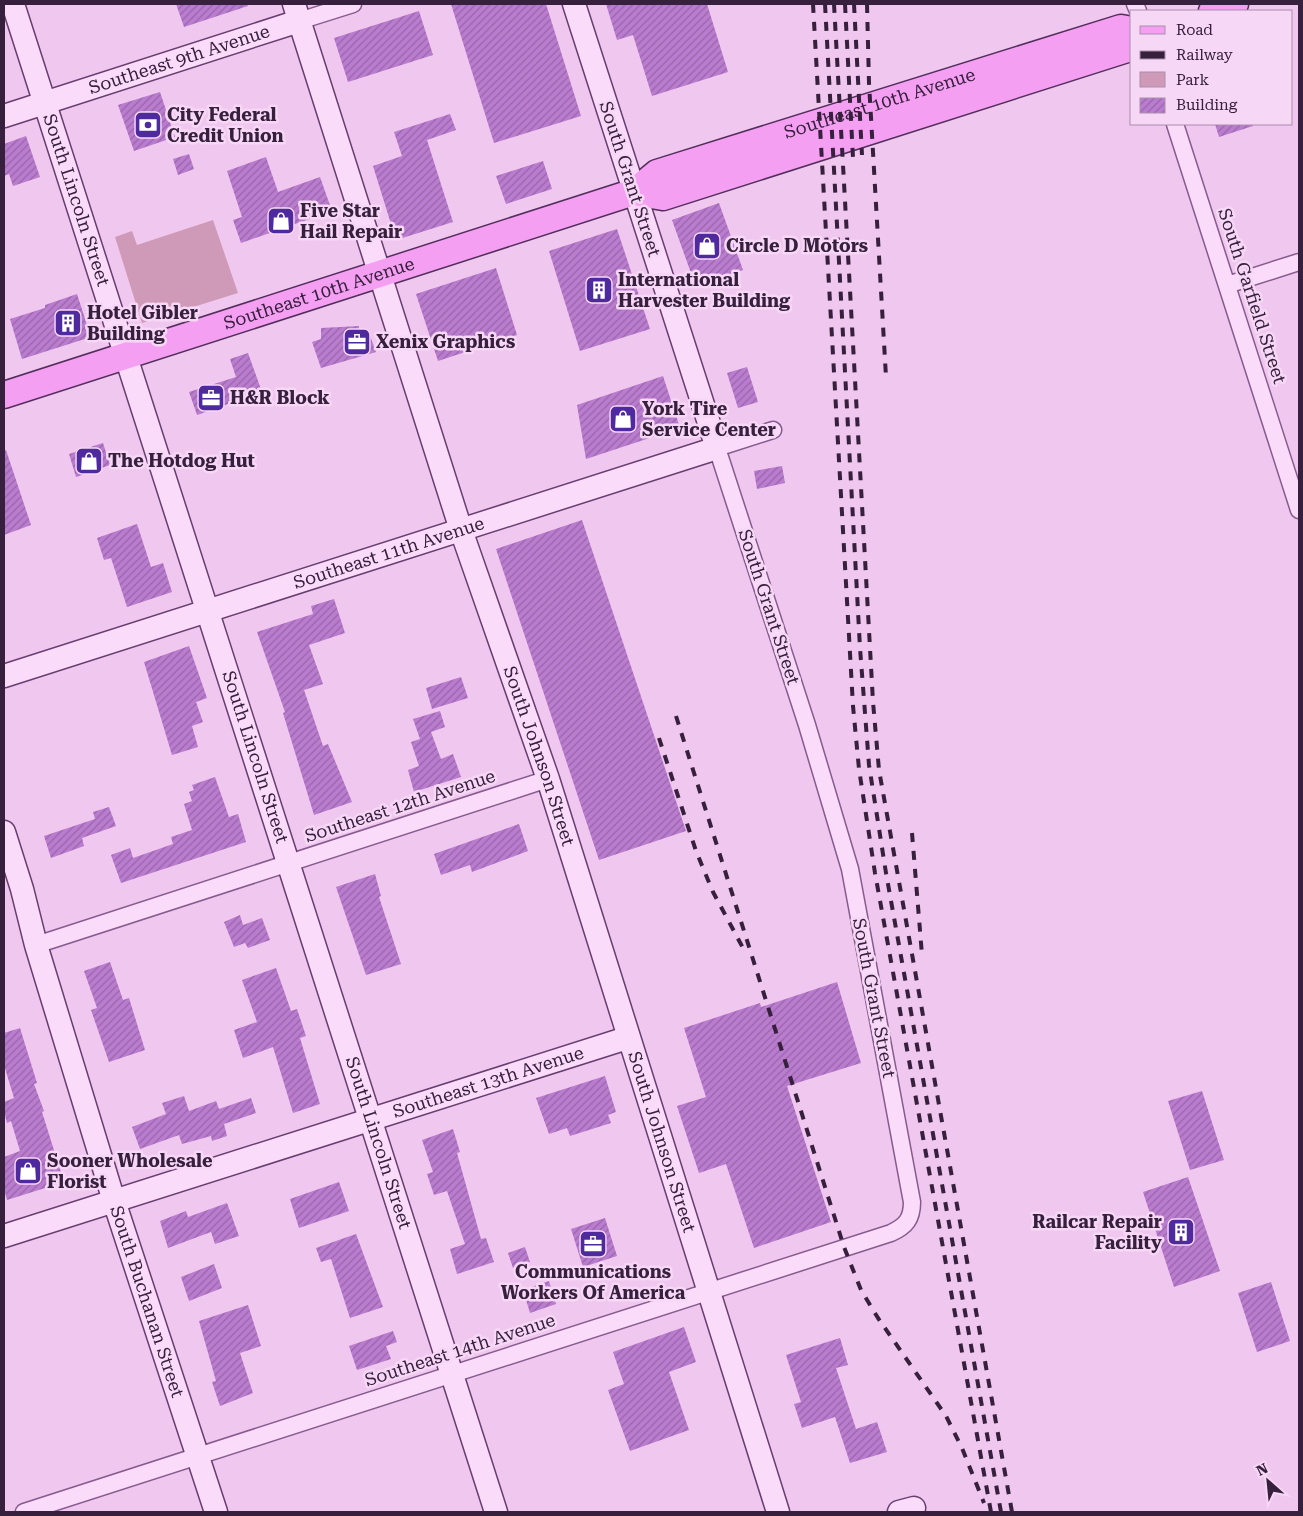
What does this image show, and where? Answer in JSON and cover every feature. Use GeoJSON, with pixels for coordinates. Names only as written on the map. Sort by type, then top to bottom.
{"type":"FeatureCollection","features":[{"type":"Feature","properties":{"kind":"main road","name":"South Lincoln Street"},"geometry":{"type":"LineString","coordinates":[[13,4],[210,611],[288,863],[372,1119],[496,1512]]}},
{"type":"Feature","properties":{"kind":"main road","name":"South Grant Street"},"geometry":{"type":"LineString","coordinates":[[574,4],[717,448]]}},
{"type":"Feature","properties":{"kind":"main road"},"geometry":{"type":"LineString","coordinates":[[1215,10],[1235,4]]}},
{"type":"Feature","properties":{"kind":"main road","name":"Southeast 9th Avenue"},"geometry":{"type":"LineString","coordinates":[[4,116],[297,12]]}},
{"type":"Feature","properties":{"kind":"main road","name":"South Johnson Street"},"geometry":{"type":"LineString","coordinates":[[297,12],[462,530],[548,779],[627,1038],[778,1512]]}},
{"type":"Feature","properties":{"kind":"main road","name":"Southeast 10th Avenue"},"geometry":{"type":"LineString","coordinates":[[4,395],[634,192],[657,173],[1121,28],[1130,30]]}},
{"type":"Feature","properties":{"kind":"main road","name":"Southeast 10th Avenue"},"geometry":{"type":"LineString","coordinates":[[634,192],[663,197],[1127,49],[1130,46]]}},
{"type":"Feature","properties":{"kind":"main road","name":"Southeast 11th Avenue"},"geometry":{"type":"LineString","coordinates":[[4,676],[717,448]]}},
{"type":"Feature","properties":{"kind":"main road"},"geometry":{"type":"LineString","coordinates":[[394,551],[424,537],[442,516],[445,504],[444,471]]}},
{"type":"Feature","properties":{"kind":"main road","name":"South Buchanan Street"},"geometry":{"type":"LineString","coordinates":[[4,832],[114,1201],[216,1512]]}},
{"type":"Feature","properties":{"kind":"main road","name":"Southeast 13th Avenue"},"geometry":{"type":"LineString","coordinates":[[4,1236],[627,1038]]}},
{"type":"Feature","properties":{"kind":"street","name":"Southeast 9th Avenue"},"geometry":{"type":"LineString","coordinates":[[297,12],[353,4]]}},
{"type":"Feature","properties":{"kind":"street","name":"South Garfield Street"},"geometry":{"type":"LineString","coordinates":[[1175,125],[1299,510]]}},
{"type":"Feature","properties":{"kind":"street"},"geometry":{"type":"LineString","coordinates":[[1227,285],[1299,262]]}},
{"type":"Feature","properties":{"kind":"street","name":"Southeast 11th Avenue"},"geometry":{"type":"LineString","coordinates":[[717,448],[773,430]]}},
{"type":"Feature","properties":{"kind":"street","name":"South Grant Street"},"geometry":{"type":"LineString","coordinates":[[717,448],[807,725],[850,869],[912,1202],[912,1213],[908,1222]]}},
{"type":"Feature","properties":{"kind":"street","name":"Southeast 12th Avenue"},"geometry":{"type":"LineString","coordinates":[[36,944],[548,779]]}},
{"type":"Feature","properties":{"kind":"street","name":"Southeast 14th Avenue"},"geometry":{"type":"LineString","coordinates":[[24,1512],[707,1290],[891,1233],[908,1222]]}},
{"type":"Feature","properties":{"kind":"green space"},"geometry":{"type":"Polygon","coordinates":[[[213,220],[238,293],[142,323],[115,237],[132,231],[137,245],[213,220]]]}},
{"type":"Feature","properties":{"kind":"building"},"geometry":{"type":"Polygon","coordinates":[[[176,4],[247,4],[248,6],[184,27],[176,4]]]}},
{"type":"Feature","properties":{"kind":"building"},"geometry":{"type":"Polygon","coordinates":[[[451,4],[546,4],[581,116],[494,143],[451,4]]]}},
{"type":"Feature","properties":{"kind":"building"},"geometry":{"type":"Polygon","coordinates":[[[606,4],[707,4],[728,72],[652,96],[633,35],[617,40],[606,4]]]}},
{"type":"Feature","properties":{"kind":"building"},"geometry":{"type":"Polygon","coordinates":[[[419,11],[433,55],[348,82],[334,38],[419,11]]]}},
{"type":"Feature","properties":{"kind":"building"},"geometry":{"type":"Polygon","coordinates":[[[160,92],[175,137],[134,151],[118,105],[160,92]]]}},
{"type":"Feature","properties":{"kind":"building"},"geometry":{"type":"Polygon","coordinates":[[[450,114],[456,130],[427,140],[453,222],[396,240],[373,166],[402,156],[394,132],[450,114]]]}},
{"type":"Feature","properties":{"kind":"building"},"geometry":{"type":"Polygon","coordinates":[[[1215,125],[1253,125],[1253,126],[1219,137],[1215,125]]]}},
{"type":"Feature","properties":{"kind":"building"},"geometry":{"type":"Polygon","coordinates":[[[26,136],[40,177],[13,186],[9,174],[4,176],[4,144],[26,136]]]}},
{"type":"Feature","properties":{"kind":"building"},"geometry":{"type":"Polygon","coordinates":[[[189,154],[194,169],[178,175],[173,159],[189,154]]]}},
{"type":"Feature","properties":{"kind":"building"},"geometry":{"type":"Polygon","coordinates":[[[266,157],[278,192],[320,177],[332,211],[241,243],[233,220],[242,217],[227,171],[266,157]]]}},
{"type":"Feature","properties":{"kind":"building"},"geometry":{"type":"Polygon","coordinates":[[[543,161],[552,189],[506,204],[496,176],[543,161]]]}},
{"type":"Feature","properties":{"kind":"building"},"geometry":{"type":"Polygon","coordinates":[[[719,203],[743,270],[696,287],[672,220],[719,203]]]}},
{"type":"Feature","properties":{"kind":"building","name":"International Harvester Building"},"geometry":{"type":"Polygon","coordinates":[[[617,229],[650,329],[580,351],[549,251],[617,229]]]}},
{"type":"Feature","properties":{"kind":"building"},"geometry":{"type":"Polygon","coordinates":[[[496,268],[517,335],[438,361],[416,294],[496,268]]]}},
{"type":"Feature","properties":{"kind":"building"},"geometry":{"type":"Polygon","coordinates":[[[77,294],[91,337],[22,359],[10,319],[45,308],[45,305],[77,294]]]}},
{"type":"Feature","properties":{"kind":"building"},"geometry":{"type":"Polygon","coordinates":[[[359,326],[359,334],[369,333],[376,352],[321,368],[312,342],[321,339],[321,328],[359,326]]]}},
{"type":"Feature","properties":{"kind":"building"},"geometry":{"type":"Polygon","coordinates":[[[248,353],[262,392],[197,415],[189,392],[236,377],[230,359],[248,353]]]}},
{"type":"Feature","properties":{"kind":"building"},"geometry":{"type":"Polygon","coordinates":[[[747,367],[758,402],[738,408],[727,373],[747,367]]]}},
{"type":"Feature","properties":{"kind":"building"},"geometry":{"type":"Polygon","coordinates":[[[663,376],[680,428],[586,459],[577,405],[663,376]]]}},
{"type":"Feature","properties":{"kind":"building"},"geometry":{"type":"Polygon","coordinates":[[[103,443],[110,465],[76,477],[69,454],[103,443]]]}},
{"type":"Feature","properties":{"kind":"building"},"geometry":{"type":"Polygon","coordinates":[[[6,450],[31,525],[4,535],[4,451],[6,450]]]}},
{"type":"Feature","properties":{"kind":"building"},"geometry":{"type":"Polygon","coordinates":[[[782,466],[785,483],[757,489],[754,471],[782,466]]]}},
{"type":"Feature","properties":{"kind":"building"},"geometry":{"type":"Polygon","coordinates":[[[582,520],[686,831],[599,860],[496,549],[582,520]]]}},
{"type":"Feature","properties":{"kind":"building"},"geometry":{"type":"Polygon","coordinates":[[[137,524],[151,567],[163,563],[172,592],[127,607],[111,558],[104,560],[97,538],[137,524]]]}},
{"type":"Feature","properties":{"kind":"building"},"geometry":{"type":"Polygon","coordinates":[[[334,599],[345,633],[309,645],[323,684],[304,690],[323,746],[328,744],[352,802],[314,815],[283,713],[285,712],[257,632],[313,614],[311,606],[334,599]]]}},
{"type":"Feature","properties":{"kind":"building"},"geometry":{"type":"Polygon","coordinates":[[[189,646],[207,698],[196,702],[203,722],[192,726],[198,747],[172,755],[144,662],[189,646]]]}},
{"type":"Feature","properties":{"kind":"building"},"geometry":{"type":"Polygon","coordinates":[[[461,677],[468,698],[432,709],[426,688],[461,677]]]}},
{"type":"Feature","properties":{"kind":"building"},"geometry":{"type":"Polygon","coordinates":[[[440,711],[445,727],[431,732],[441,759],[453,754],[461,777],[414,792],[408,770],[419,766],[411,742],[420,739],[413,719],[440,711]]]}},
{"type":"Feature","properties":{"kind":"building"},"geometry":{"type":"Polygon","coordinates":[[[215,777],[229,817],[238,814],[246,842],[121,883],[111,855],[130,848],[133,858],[173,844],[171,837],[192,830],[184,804],[192,801],[189,792],[194,790],[192,785],[215,777]]]}},
{"type":"Feature","properties":{"kind":"building"},"geometry":{"type":"Polygon","coordinates":[[[109,807],[116,826],[82,838],[84,846],[51,858],[44,836],[95,819],[93,812],[109,807]]]}},
{"type":"Feature","properties":{"kind":"building"},"geometry":{"type":"Polygon","coordinates":[[[519,824],[528,851],[472,872],[470,865],[441,875],[434,854],[519,824]]]}},
{"type":"Feature","properties":{"kind":"building"},"geometry":{"type":"Polygon","coordinates":[[[375,874],[381,896],[379,897],[401,964],[366,975],[336,887],[375,874]]]}},
{"type":"Feature","properties":{"kind":"building"},"geometry":{"type":"Polygon","coordinates":[[[240,915],[243,925],[262,918],[270,940],[248,948],[245,943],[234,947],[224,922],[240,915]]]}},
{"type":"Feature","properties":{"kind":"building"},"geometry":{"type":"Polygon","coordinates":[[[110,962],[123,1000],[129,998],[145,1050],[109,1062],[91,1010],[97,1008],[84,971],[110,962]]]}},
{"type":"Feature","properties":{"kind":"building"},"geometry":{"type":"Polygon","coordinates":[[[276,968],[291,1011],[297,1009],[306,1036],[300,1038],[320,1104],[293,1113],[273,1047],[243,1058],[234,1030],[257,1022],[242,980],[276,968]]]}},
{"type":"Feature","properties":{"kind":"building"},"geometry":{"type":"Polygon","coordinates":[[[837,982],[861,1063],[787,1086],[831,1222],[754,1248],[726,1164],[699,1173],[677,1106],[706,1097],[684,1028],[760,1003],[761,1007],[837,982]]]}},
{"type":"Feature","properties":{"kind":"building"},"geometry":{"type":"Polygon","coordinates":[[[20,1028],[37,1083],[34,1084],[44,1111],[42,1112],[64,1182],[7,1200],[4,1189],[4,1157],[20,1151],[11,1121],[7,1123],[4,1111],[4,1102],[14,1098],[4,1065],[4,1033],[20,1028]]]}},
{"type":"Feature","properties":{"kind":"building"},"geometry":{"type":"Polygon","coordinates":[[[605,1076],[616,1112],[608,1115],[611,1123],[570,1136],[567,1128],[549,1134],[536,1098],[605,1076]]]}},
{"type":"Feature","properties":{"kind":"building"},"geometry":{"type":"Polygon","coordinates":[[[1202,1091],[1224,1160],[1190,1170],[1168,1101],[1202,1091]]]}},
{"type":"Feature","properties":{"kind":"building"},"geometry":{"type":"Polygon","coordinates":[[[184,1096],[189,1111],[216,1101],[219,1109],[251,1098],[256,1113],[224,1124],[227,1136],[212,1141],[211,1136],[182,1144],[179,1135],[140,1149],[132,1127],[166,1114],[162,1103],[184,1096]]]}},
{"type":"Feature","properties":{"kind":"building"},"geometry":{"type":"Polygon","coordinates":[[[453,1129],[460,1152],[457,1153],[481,1239],[486,1238],[494,1262],[457,1274],[450,1249],[465,1244],[447,1191],[434,1195],[427,1174],[433,1172],[422,1140],[453,1129]]]}},
{"type":"Feature","properties":{"kind":"building","name":"Railcar Repair Facility"},"geometry":{"type":"Polygon","coordinates":[[[1188,1177],[1220,1271],[1174,1287],[1143,1192],[1188,1177]]]}},
{"type":"Feature","properties":{"kind":"building"},"geometry":{"type":"Polygon","coordinates":[[[339,1182],[349,1211],[299,1228],[290,1199],[339,1182]]]}},
{"type":"Feature","properties":{"kind":"building"},"geometry":{"type":"Polygon","coordinates":[[[227,1203],[239,1236],[215,1244],[211,1232],[168,1248],[160,1221],[186,1211],[188,1217],[227,1203]]]}},
{"type":"Feature","properties":{"kind":"building"},"geometry":{"type":"Polygon","coordinates":[[[605,1218],[617,1256],[583,1267],[571,1229],[605,1218]]]}},
{"type":"Feature","properties":{"kind":"building"},"geometry":{"type":"Polygon","coordinates":[[[356,1234],[383,1307],[350,1318],[331,1259],[321,1262],[316,1248],[356,1234]]]}},
{"type":"Feature","properties":{"kind":"building"},"geometry":{"type":"Polygon","coordinates":[[[525,1247],[530,1262],[513,1268],[508,1253],[525,1247]]]}},
{"type":"Feature","properties":{"kind":"building"},"geometry":{"type":"Polygon","coordinates":[[[214,1264],[222,1288],[189,1301],[181,1277],[214,1264]]]}},
{"type":"Feature","properties":{"kind":"building"},"geometry":{"type":"Polygon","coordinates":[[[549,1281],[556,1304],[530,1313],[523,1290],[549,1281]]]}},
{"type":"Feature","properties":{"kind":"building"},"geometry":{"type":"Polygon","coordinates":[[[1271,1282],[1290,1341],[1257,1352],[1238,1293],[1271,1282]]]}},
{"type":"Feature","properties":{"kind":"building"},"geometry":{"type":"Polygon","coordinates":[[[248,1305],[261,1346],[240,1353],[253,1393],[220,1406],[212,1382],[216,1381],[199,1321],[248,1305]]]}},
{"type":"Feature","properties":{"kind":"building"},"geometry":{"type":"Polygon","coordinates":[[[684,1327],[696,1362],[669,1372],[689,1430],[630,1451],[608,1390],[624,1384],[613,1352],[684,1327]]]}},
{"type":"Feature","properties":{"kind":"building"},"geometry":{"type":"Polygon","coordinates":[[[393,1331],[397,1342],[386,1346],[391,1359],[357,1370],[349,1346],[393,1331]]]}},
{"type":"Feature","properties":{"kind":"building"},"geometry":{"type":"Polygon","coordinates":[[[840,1338],[848,1365],[836,1368],[856,1429],[877,1422],[887,1452],[850,1463],[835,1417],[802,1428],[794,1404],[801,1402],[786,1355],[840,1338]]]}},
{"type":"Feature","properties":{"kind":"railway"},"geometry":{"type":"LineString","coordinates":[[813,4],[853,706],[859,769],[875,873],[991,1512]]}},
{"type":"Feature","properties":{"kind":"railway"},"geometry":{"type":"LineString","coordinates":[[825,4],[860,648],[869,765],[886,873],[1001,1512]]}},
{"type":"Feature","properties":{"kind":"railway"},"geometry":{"type":"LineString","coordinates":[[834,4],[873,702],[879,770],[1012,1512]]}},
{"type":"Feature","properties":{"kind":"railway"},"geometry":{"type":"LineString","coordinates":[[845,4],[853,158]]}},
{"type":"Feature","properties":{"kind":"railway"},"geometry":{"type":"LineString","coordinates":[[854,4],[862,155]]}},
{"type":"Feature","properties":{"kind":"railway"},"geometry":{"type":"LineString","coordinates":[[867,4],[869,83],[886,377]]}},
{"type":"Feature","properties":{"kind":"railway"},"geometry":{"type":"LineString","coordinates":[[676,716],[844,1247],[861,1290],[878,1318],[946,1416],[962,1448],[984,1503]]}},
{"type":"Feature","properties":{"kind":"railway"},"geometry":{"type":"LineString","coordinates":[[659,738],[696,851],[713,892],[743,948]]}},
{"type":"Feature","properties":{"kind":"railway"},"geometry":{"type":"LineString","coordinates":[[912,833],[922,955]]}},
{"type":"Feature","properties":{"kind":"place","name":"City Federal Credit Union"},"geometry":{"type":"Point","coordinates":[148,125]}},
{"type":"Feature","properties":{"kind":"place","name":"Five Star Hail Repair"},"geometry":{"type":"Point","coordinates":[281,221]}},
{"type":"Feature","properties":{"kind":"place","name":"Circle D Motors"},"geometry":{"type":"Point","coordinates":[707,246]}},
{"type":"Feature","properties":{"kind":"place","name":"International Harvester Building"},"geometry":{"type":"Point","coordinates":[599,290]}},
{"type":"Feature","properties":{"kind":"place","name":"Hotel Gibler Building"},"geometry":{"type":"Point","coordinates":[68,323]}},
{"type":"Feature","properties":{"kind":"place","name":"Xenix Graphics"},"geometry":{"type":"Point","coordinates":[357,342]}},
{"type":"Feature","properties":{"kind":"place","name":"H&R Block"},"geometry":{"type":"Point","coordinates":[211,398]}},
{"type":"Feature","properties":{"kind":"place","name":"York Tire Service Center"},"geometry":{"type":"Point","coordinates":[623,419]}},
{"type":"Feature","properties":{"kind":"place","name":"The Hotdog Hut"},"geometry":{"type":"Point","coordinates":[89,461]}},
{"type":"Feature","properties":{"kind":"place","name":"Sooner Wholesale Florist"},"geometry":{"type":"Point","coordinates":[28,1171]}},
{"type":"Feature","properties":{"kind":"place","name":"Railcar Repair Facility"},"geometry":{"type":"Point","coordinates":[1181,1232]}},
{"type":"Feature","properties":{"kind":"place","name":"Communications Workers Of America"},"geometry":{"type":"Point","coordinates":[593,1244]}}]}
